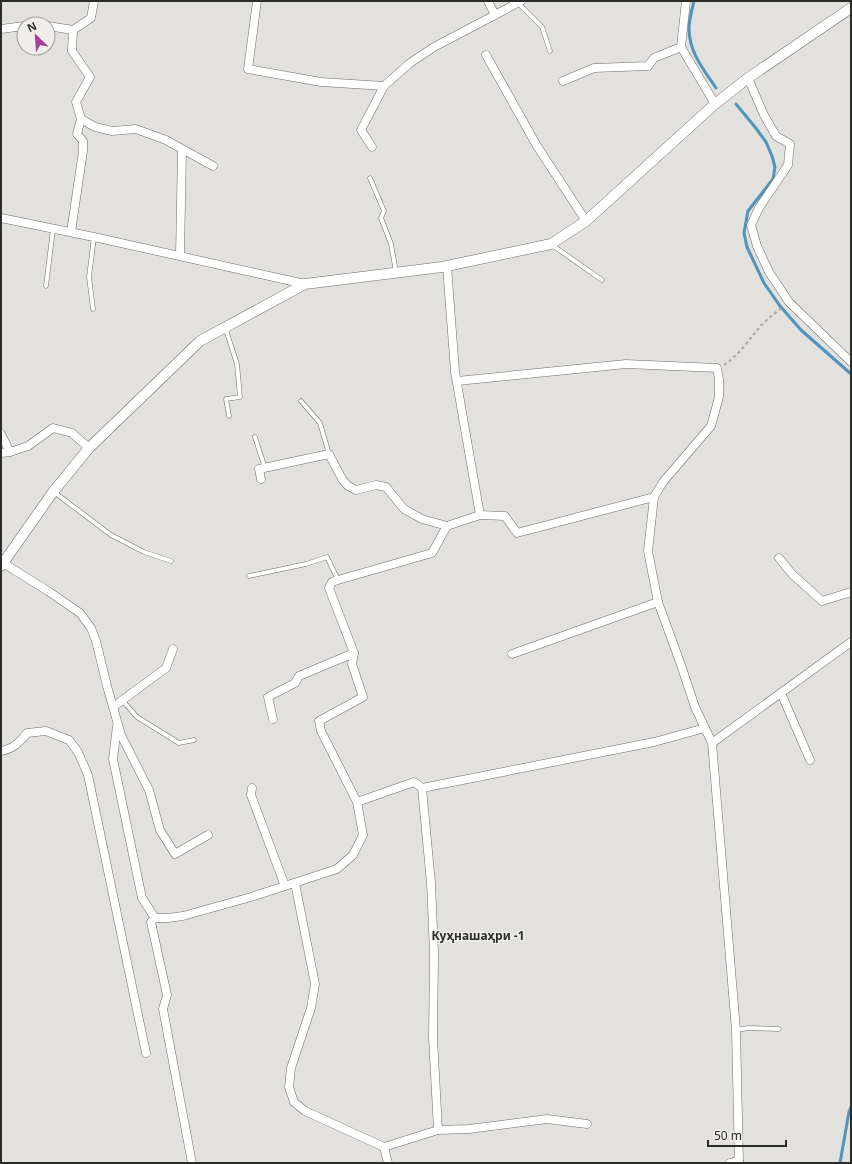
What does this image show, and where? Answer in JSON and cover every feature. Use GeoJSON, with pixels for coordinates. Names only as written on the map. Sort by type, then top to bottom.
{"type":"FeatureCollection","features":[{"type":"Feature","properties":{"kind":"street"},"geometry":{"type":"LineString","coordinates":[[56,27],[73,30],[91,18],[94,1]]}},
{"type":"Feature","properties":{"kind":"street"},"geometry":{"type":"LineString","coordinates":[[257,1],[248,69],[321,82],[384,86]]}},
{"type":"Feature","properties":{"kind":"street"},"geometry":{"type":"LineString","coordinates":[[488,1],[495,15]]}},
{"type":"Feature","properties":{"kind":"street"},"geometry":{"type":"LineString","coordinates":[[686,1],[681,46],[715,104]]}},
{"type":"Feature","properties":{"kind":"street"},"geometry":{"type":"LineString","coordinates":[[372,148],[361,130],[384,86],[410,63],[434,47],[519,2]]}},
{"type":"Feature","properties":{"kind":"street"},"geometry":{"type":"LineString","coordinates":[[1,218],[94,236],[305,284],[447,266],[551,244],[586,221],[715,104],[748,78],[851,8]]}},
{"type":"Feature","properties":{"kind":"street"},"geometry":{"type":"LineString","coordinates":[[1,29],[16,27]]}},
{"type":"Feature","properties":{"kind":"street"},"geometry":{"type":"LineString","coordinates":[[71,232],[83,151],[83,141],[77,134],[81,119],[76,102],[90,77],[72,51],[73,30]]}},
{"type":"Feature","properties":{"kind":"street"},"geometry":{"type":"LineString","coordinates":[[563,81],[594,68],[648,66],[654,58],[681,46]]}},
{"type":"Feature","properties":{"kind":"street"},"geometry":{"type":"LineString","coordinates":[[486,55],[537,146],[586,221]]}},
{"type":"Feature","properties":{"kind":"street"},"geometry":{"type":"LineString","coordinates":[[748,78],[764,114],[776,136],[790,144],[788,165],[759,208],[750,225],[757,246],[769,272],[789,302],[851,362]]}},
{"type":"Feature","properties":{"kind":"street"},"geometry":{"type":"LineString","coordinates":[[81,119],[95,127],[112,131],[136,129],[166,140],[213,166]]}},
{"type":"Feature","properties":{"kind":"street"},"geometry":{"type":"LineString","coordinates":[[180,255],[182,150]]}},
{"type":"Feature","properties":{"kind":"street"},"geometry":{"type":"LineString","coordinates":[[447,266],[455,372],[480,515]]}},
{"type":"Feature","properties":{"kind":"street"},"geometry":{"type":"LineString","coordinates":[[208,835],[176,854],[160,830],[149,790],[121,735],[96,641],[91,628],[80,613],[48,591],[2,565],[53,492],[89,448],[200,340],[305,284]]}},
{"type":"Feature","properties":{"kind":"street"},"geometry":{"type":"LineString","coordinates":[[457,381],[626,364],[717,368],[719,379],[719,397],[711,426],[663,482],[654,497],[648,551],[658,602],[695,707],[712,743],[736,1030],[739,1162],[730,1163]]}},
{"type":"Feature","properties":{"kind":"street"},"geometry":{"type":"LineString","coordinates":[[1,454],[28,446],[52,428],[72,433],[89,448]]}},
{"type":"Feature","properties":{"kind":"street"},"geometry":{"type":"LineString","coordinates":[[1,434],[10,452]]}},
{"type":"Feature","properties":{"kind":"street"},"geometry":{"type":"LineString","coordinates":[[261,479],[259,469],[329,454],[342,479],[348,486],[356,490],[376,485],[386,487],[404,509],[422,519],[447,526],[480,515],[505,516],[517,533],[654,497]]}},
{"type":"Feature","properties":{"kind":"street"},"geometry":{"type":"LineString","coordinates":[[192,1163],[163,1009],[167,995],[151,922],[155,918],[183,916],[295,883],[337,869],[353,855],[363,835],[357,802],[321,730],[319,721],[363,697],[352,664],[354,653],[329,588],[332,582],[432,553],[447,526]]}},
{"type":"Feature","properties":{"kind":"street"},"geometry":{"type":"LineString","coordinates":[[779,558],[792,574],[822,601],[851,592]]}},
{"type":"Feature","properties":{"kind":"street"},"geometry":{"type":"LineString","coordinates":[[512,654],[658,602]]}},
{"type":"Feature","properties":{"kind":"street"},"geometry":{"type":"LineString","coordinates":[[712,743],[851,642]]}},
{"type":"Feature","properties":{"kind":"street"},"geometry":{"type":"LineString","coordinates":[[113,707],[166,668],[173,649]]}},
{"type":"Feature","properties":{"kind":"street"},"geometry":{"type":"LineString","coordinates":[[273,719],[268,697],[295,683],[299,676],[354,653]]}},
{"type":"Feature","properties":{"kind":"street"},"geometry":{"type":"LineString","coordinates":[[781,693],[810,760]]}},
{"type":"Feature","properties":{"kind":"street"},"geometry":{"type":"LineString","coordinates":[[117,721],[113,759],[142,898],[155,918]]}},
{"type":"Feature","properties":{"kind":"street"},"geometry":{"type":"LineString","coordinates":[[357,802],[414,782],[422,788],[654,742],[705,728]]}},
{"type":"Feature","properties":{"kind":"street"},"geometry":{"type":"LineString","coordinates":[[1,750],[7,750],[20,742],[27,732],[46,731],[70,740],[78,752],[88,775],[146,1053]]}},
{"type":"Feature","properties":{"kind":"street"},"geometry":{"type":"LineString","coordinates":[[252,788],[251,795],[285,886]]}},
{"type":"Feature","properties":{"kind":"street"},"geometry":{"type":"LineString","coordinates":[[422,788],[433,938],[433,1038],[438,1130]]}},
{"type":"Feature","properties":{"kind":"street"},"geometry":{"type":"LineString","coordinates":[[295,883],[315,984],[311,1008],[291,1068],[289,1087],[294,1102],[304,1111],[384,1147],[438,1130],[469,1129],[547,1119],[587,1124]]}},
{"type":"Feature","properties":{"kind":"street"},"geometry":{"type":"LineString","coordinates":[[384,1147],[388,1163]]}},
{"type":"Feature","properties":{"kind":"lane"},"geometry":{"type":"LineString","coordinates":[[519,2],[542,27],[550,51]]}},
{"type":"Feature","properties":{"kind":"lane"},"geometry":{"type":"LineString","coordinates":[[370,178],[384,211],[381,218],[391,244],[397,273]]}},
{"type":"Feature","properties":{"kind":"lane"},"geometry":{"type":"LineString","coordinates":[[46,286],[53,228]]}},
{"type":"Feature","properties":{"kind":"lane"},"geometry":{"type":"LineString","coordinates":[[93,309],[89,277],[94,236]]}},
{"type":"Feature","properties":{"kind":"lane"},"geometry":{"type":"LineString","coordinates":[[551,244],[602,280]]}},
{"type":"Feature","properties":{"kind":"lane"},"geometry":{"type":"LineString","coordinates":[[225,327],[237,364],[240,397],[226,399],[229,416]]}},
{"type":"Feature","properties":{"kind":"lane"},"geometry":{"type":"LineString","coordinates":[[300,401],[320,423],[329,454]]}},
{"type":"Feature","properties":{"kind":"lane"},"geometry":{"type":"LineString","coordinates":[[255,437],[265,468]]}},
{"type":"Feature","properties":{"kind":"lane"},"geometry":{"type":"LineString","coordinates":[[53,492],[111,535],[144,552],[171,561]]}},
{"type":"Feature","properties":{"kind":"lane"},"geometry":{"type":"LineString","coordinates":[[249,576],[306,564],[328,557],[338,580]]}},
{"type":"Feature","properties":{"kind":"lane"},"geometry":{"type":"LineString","coordinates":[[122,700],[137,717],[180,743],[194,740]]}},
{"type":"Feature","properties":{"kind":"lane"},"geometry":{"type":"LineString","coordinates":[[736,1030],[749,1028],[779,1029]]}},
{"type":"Feature","properties":{"kind":"path"},"geometry":{"type":"LineString","coordinates":[[717,368],[731,360],[772,314],[779,310]]}},
{"type":"Feature","properties":{"kind":"waterway"},"geometry":{"type":"LineString","coordinates":[[694,1],[689,26],[694,53],[716,88]]}},
{"type":"Feature","properties":{"kind":"waterway"},"geometry":{"type":"LineString","coordinates":[[736,104],[766,142],[775,167],[773,179],[748,211],[744,233],[747,247],[764,283],[780,306],[801,330],[851,374]]}},
{"type":"Feature","properties":{"kind":"waterway"},"geometry":{"type":"LineString","coordinates":[[840,1163],[851,1107]]}},
{"type":"Feature","properties":{"kind":"district","name":"Куҳнашаҳри -1"},"geometry":{"type":"Point","coordinates":[478,936]}}]}
